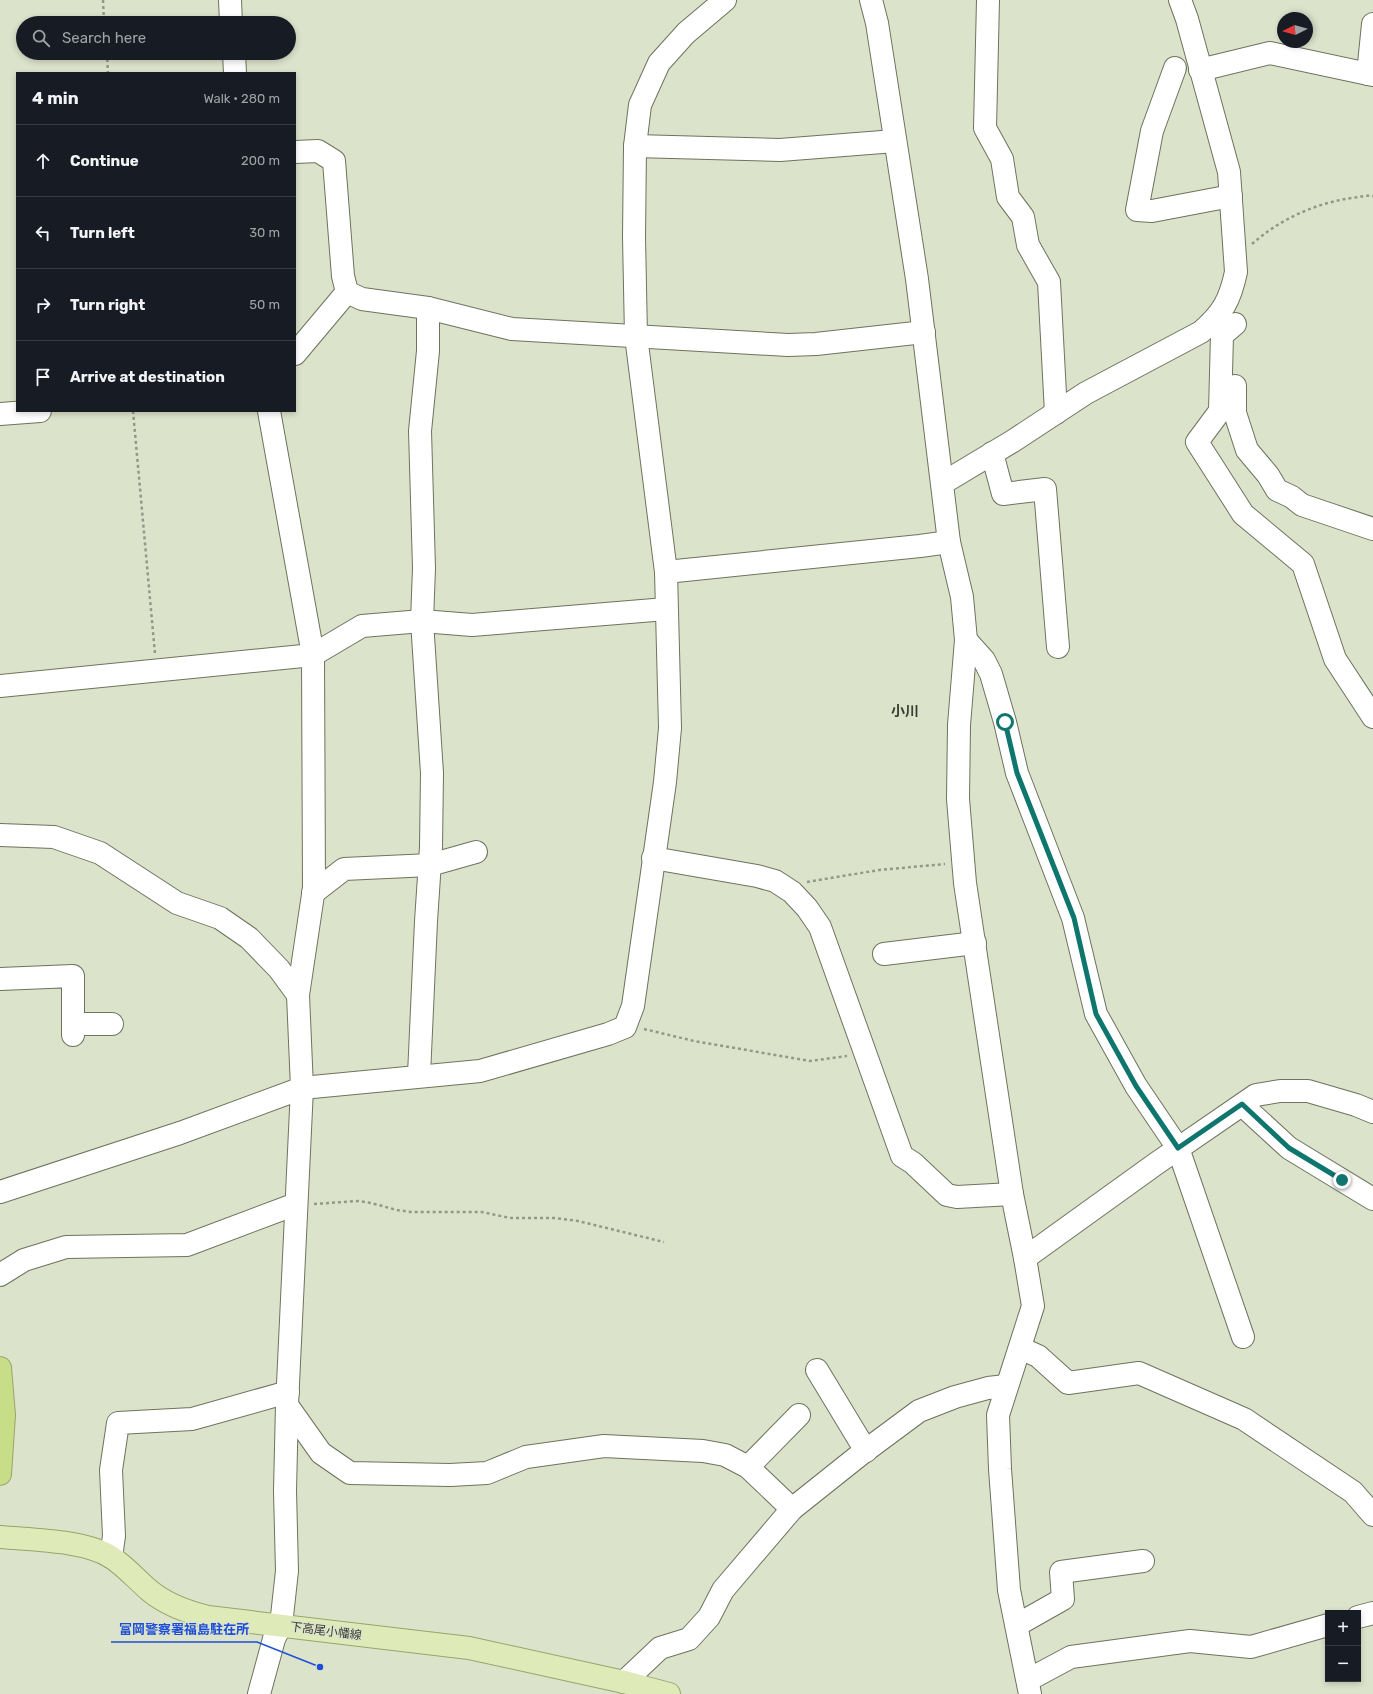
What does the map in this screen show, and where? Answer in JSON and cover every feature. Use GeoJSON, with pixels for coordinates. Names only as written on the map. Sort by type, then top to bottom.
{"type":"FeatureCollection","features":[{"type":"Feature","properties":{"kind":"highway"},"geometry":{"type":"LineString","coordinates":[[0,1368],[4,1415],[0,1474]]}},
{"type":"Feature","properties":{"kind":"main road","name":"下高尾小幡線"},"geometry":{"type":"LineString","coordinates":[[0,1537],[76,1545],[95,1549],[111,1557],[150,1592],[171,1605],[188,1612],[208,1617],[469,1648],[624,1682],[668,1694]]}},
{"type":"Feature","properties":{"kind":"street"},"geometry":{"type":"LineString","coordinates":[[230,0],[231,16]]}},
{"type":"Feature","properties":{"kind":"street"},"geometry":{"type":"LineString","coordinates":[[0,1192],[180,1133],[302,1088],[480,1071],[608,1034],[624,1027],[632,1006],[668,762],[670,728],[666,572],[636,336],[634,237],[635,146],[640,105],[659,63],[686,33],[725,0]]}},
{"type":"Feature","properties":{"kind":"street"},"geometry":{"type":"LineString","coordinates":[[871,0],[877,23],[917,279],[949,542],[962,597],[966,640],[959,725],[958,800],[965,883],[1012,1194],[1033,1306],[1006,1386],[998,1415],[1000,1469],[1009,1590],[1029,1687],[1071,1657],[1190,1641],[1251,1647],[1325,1626]]}},
{"type":"Feature","properties":{"kind":"street"},"geometry":{"type":"LineString","coordinates":[[988,0],[985,128],[1002,159],[1008,197],[1023,217],[1028,246],[1049,282],[1056,413]]}},
{"type":"Feature","properties":{"kind":"street"},"geometry":{"type":"LineString","coordinates":[[943,483],[992,454],[1086,393],[1201,332],[1216,319],[1223,309],[1229,296],[1236,272],[1229,172],[1187,19],[1180,0]]}},
{"type":"Feature","properties":{"kind":"street"},"geometry":{"type":"LineString","coordinates":[[1200,70],[1270,53],[1371,74],[1373,24]]}},
{"type":"Feature","properties":{"kind":"street"},"geometry":{"type":"LineString","coordinates":[[234,60],[235,72]]}},
{"type":"Feature","properties":{"kind":"street"},"geometry":{"type":"LineString","coordinates":[[1175,68],[1152,131],[1137,210],[1152,211],[1231,196]]}},
{"type":"Feature","properties":{"kind":"street"},"geometry":{"type":"LineString","coordinates":[[635,146],[780,150],[895,141]]}},
{"type":"Feature","properties":{"kind":"street"},"geometry":{"type":"LineString","coordinates":[[296,152],[318,151],[334,161],[343,276],[347,292]]}},
{"type":"Feature","properties":{"kind":"street"},"geometry":{"type":"LineString","coordinates":[[347,292],[362,299],[428,308],[512,329],[788,345],[816,344],[924,332]]}},
{"type":"Feature","properties":{"kind":"street"},"geometry":{"type":"LineString","coordinates":[[296,353],[347,292]]}},
{"type":"Feature","properties":{"kind":"street"},"geometry":{"type":"LineString","coordinates":[[1229,296],[1235,324],[1235,413],[1247,450],[1268,475],[1277,490],[1292,497],[1302,505],[1373,529]]}},
{"type":"Feature","properties":{"kind":"street"},"geometry":{"type":"LineString","coordinates":[[419,1076],[430,865],[432,773],[422,621],[424,568],[420,431],[428,351],[428,308]]}},
{"type":"Feature","properties":{"kind":"street"},"geometry":{"type":"LineString","coordinates":[[1235,324],[1222,335],[1220,411],[1197,442],[1243,514],[1303,564],[1335,659],[1373,717]]}},
{"type":"Feature","properties":{"kind":"street"},"geometry":{"type":"LineString","coordinates":[[0,414],[27,412]]}},
{"type":"Feature","properties":{"kind":"street"},"geometry":{"type":"LineString","coordinates":[[259,1694],[274,1639],[281,1625],[287,1571],[285,1491],[287,1399],[302,1088],[298,995],[313,894],[313,655],[269,412]]}},
{"type":"Feature","properties":{"kind":"street"},"geometry":{"type":"LineString","coordinates":[[992,454],[1003,494],[1045,489],[1058,647]]}},
{"type":"Feature","properties":{"kind":"street"},"geometry":{"type":"LineString","coordinates":[[666,572],[949,542]]}},
{"type":"Feature","properties":{"kind":"street"},"geometry":{"type":"LineString","coordinates":[[0,686],[313,655],[362,626],[422,621],[472,625],[666,609]]}},
{"type":"Feature","properties":{"kind":"street"},"geometry":{"type":"LineString","coordinates":[[966,640],[984,660],[991,674],[1005,722],[1017,773],[1074,918],[1096,1014],[1136,1086],[1178,1148],[1243,1336]]}},
{"type":"Feature","properties":{"kind":"street"},"geometry":{"type":"LineString","coordinates":[[0,835],[54,837],[100,853],[177,903],[220,918],[249,938],[279,969],[298,995]]}},
{"type":"Feature","properties":{"kind":"street"},"geometry":{"type":"LineString","coordinates":[[313,894],[344,869],[430,865],[476,852]]}},
{"type":"Feature","properties":{"kind":"street"},"geometry":{"type":"LineString","coordinates":[[654,858],[757,876],[775,881],[792,892],[807,908],[820,927],[890,1118],[902,1156],[913,1163],[947,1195],[957,1197],[1012,1194]]}},
{"type":"Feature","properties":{"kind":"street"},"geometry":{"type":"LineString","coordinates":[[884,954],[975,943]]}},
{"type":"Feature","properties":{"kind":"street"},"geometry":{"type":"LineString","coordinates":[[0,979],[73,976],[73,1030],[112,1024]]}},
{"type":"Feature","properties":{"kind":"street"},"geometry":{"type":"LineString","coordinates":[[1025,1258],[1178,1148],[1256,1095],[1280,1091],[1308,1091],[1356,1105],[1373,1112]]}},
{"type":"Feature","properties":{"kind":"street"},"geometry":{"type":"LineString","coordinates":[[1242,1104],[1289,1148],[1373,1199]]}},
{"type":"Feature","properties":{"kind":"street"},"geometry":{"type":"LineString","coordinates":[[0,1275],[24,1260],[66,1247],[187,1245],[296,1204]]}},
{"type":"Feature","properties":{"kind":"street"},"geometry":{"type":"LineString","coordinates":[[1020,1348],[1038,1356],[1068,1384],[1140,1373],[1244,1419],[1353,1492],[1373,1515]]}},
{"type":"Feature","properties":{"kind":"street"},"geometry":{"type":"LineString","coordinates":[[817,1370],[866,1451]]}},
{"type":"Feature","properties":{"kind":"street"},"geometry":{"type":"LineString","coordinates":[[624,1682],[660,1648],[689,1639],[709,1617],[723,1590],[792,1509],[866,1451],[919,1411],[955,1397],[981,1390],[1006,1386]]}},
{"type":"Feature","properties":{"kind":"street"},"geometry":{"type":"LineString","coordinates":[[287,1399],[321,1453],[350,1473],[450,1475],[487,1473],[526,1457],[604,1446],[704,1451],[725,1455],[748,1467],[792,1509]]}},
{"type":"Feature","properties":{"kind":"street"},"geometry":{"type":"LineString","coordinates":[[111,1557],[114,1536],[111,1470],[118,1423],[192,1418],[287,1399]]}},
{"type":"Feature","properties":{"kind":"street"},"geometry":{"type":"LineString","coordinates":[[748,1467],[799,1415]]}},
{"type":"Feature","properties":{"kind":"street"},"geometry":{"type":"LineString","coordinates":[[1017,1625],[1063,1599],[1061,1572],[1143,1561]]}},
{"type":"Feature","properties":{"kind":"street"},"geometry":{"type":"LineString","coordinates":[[1361,1616],[1373,1613]]}},
{"type":"Feature","properties":{"kind":"path"},"geometry":{"type":"LineString","coordinates":[[103,0],[104,16]]}},
{"type":"Feature","properties":{"kind":"path"},"geometry":{"type":"LineString","coordinates":[[107,60],[108,72]]}},
{"type":"Feature","properties":{"kind":"path"},"geometry":{"type":"LineString","coordinates":[[1236,258],[1265,233],[1308,209],[1338,200],[1373,196]]}},
{"type":"Feature","properties":{"kind":"path"},"geometry":{"type":"LineString","coordinates":[[133,412],[156,671]]}},
{"type":"Feature","properties":{"kind":"path"},"geometry":{"type":"LineString","coordinates":[[787,889],[799,884],[879,870],[963,862]]}},
{"type":"Feature","properties":{"kind":"path"},"geometry":{"type":"LineString","coordinates":[[627,1020],[638,1027],[694,1041],[810,1061],[865,1053]]}},
{"type":"Feature","properties":{"kind":"path"},"geometry":{"type":"LineString","coordinates":[[296,1204],[358,1201],[371,1202],[397,1210],[410,1212],[482,1212],[510,1218],[555,1218],[578,1221],[664,1242]]}},
{"type":"Feature","properties":{"kind":"place","name":"富岡警察署福島駐在所"},"geometry":{"type":"Point","coordinates":[320,1667]}},
{"type":"Feature","properties":{"kind":"district","name":"小川"},"geometry":{"type":"Point","coordinates":[905,711]}},
{"type":"Feature","properties":{"kind":"route"},"geometry":{"type":"LineString","coordinates":[[1005,722],[1017,773],[1074,918],[1096,1014],[1136,1086],[1178,1148],[1242,1104],[1289,1148],[1342,1180]]}}]}
